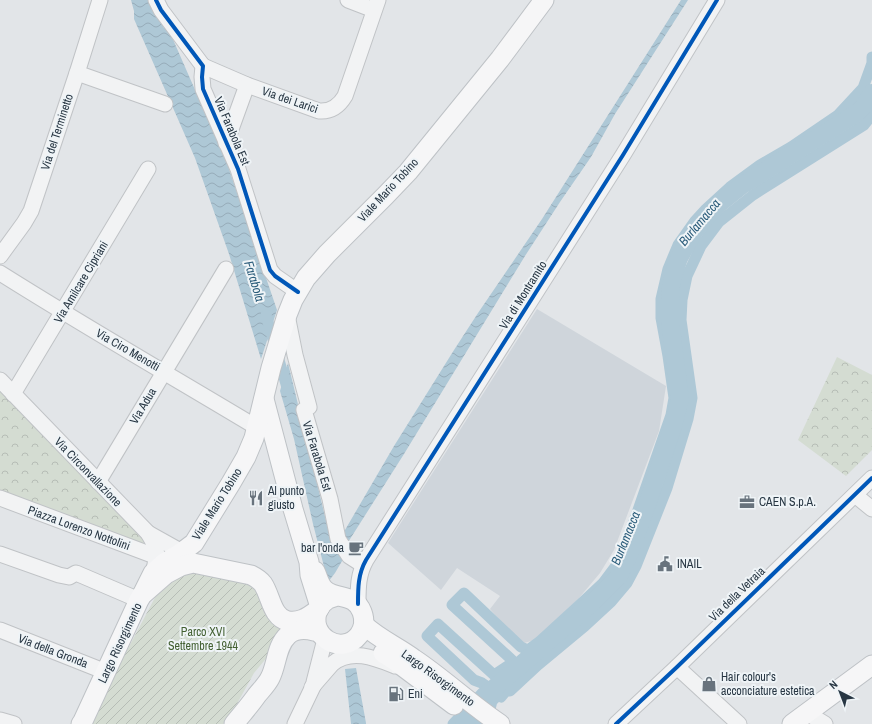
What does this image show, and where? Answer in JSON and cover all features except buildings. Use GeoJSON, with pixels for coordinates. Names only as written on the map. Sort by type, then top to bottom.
{"type":"FeatureCollection","features":[{"type":"Feature","properties":{"kind":"main road","name":"Viale Mario Tobino"},"geometry":{"type":"LineString","coordinates":[[141,597],[155,565],[188,558],[194,543],[231,483],[250,448],[287,315],[306,278],[319,262],[408,172],[500,59],[544,0]]}},
{"type":"Feature","properties":{"kind":"main road"},"geometry":{"type":"LineString","coordinates":[[264,396],[293,509],[309,562],[310,575],[319,608]]}},
{"type":"Feature","properties":{"kind":"main road","name":"Largo Risorgimento"},"geometry":{"type":"LineString","coordinates":[[81,724],[141,597],[166,574],[181,566],[188,558],[254,576],[263,585],[280,617],[286,620],[300,621],[319,608]]}},
{"type":"Feature","properties":{"kind":"main road"},"geometry":{"type":"LineString","coordinates":[[309,562],[316,572],[321,586],[326,590],[346,599],[362,610],[364,624],[357,637],[334,639],[316,626],[316,614],[319,608],[327,600],[346,599]]}},
{"type":"Feature","properties":{"kind":"main road","name":"Largo Risorgimento"},"geometry":{"type":"LineString","coordinates":[[364,624],[375,634],[418,662],[460,701]]}},
{"type":"Feature","properties":{"kind":"main road","name":"Largo Risorgimento"},"geometry":{"type":"LineString","coordinates":[[234,724],[268,681],[274,670],[282,645],[288,635],[295,631],[304,630],[334,639],[369,646],[378,650],[410,672],[460,701],[490,722]]}},
{"type":"Feature","properties":{"kind":"main road"},"geometry":{"type":"LineString","coordinates":[[792,724],[872,665]]}},
{"type":"Feature","properties":{"kind":"street","name":"Via del Terminetto"},"geometry":{"type":"LineString","coordinates":[[0,256],[31,211],[100,0]]}},
{"type":"Feature","properties":{"kind":"street"},"geometry":{"type":"LineString","coordinates":[[156,0],[161,10],[203,66]]}},
{"type":"Feature","properties":{"kind":"street"},"geometry":{"type":"LineString","coordinates":[[348,0],[376,5]]}},
{"type":"Feature","properties":{"kind":"street","name":"Via di Montramito"},"geometry":{"type":"LineString","coordinates":[[346,599],[358,589],[362,569],[623,156],[718,0]]}},
{"type":"Feature","properties":{"kind":"street","name":"Via dei Larici"},"geometry":{"type":"LineString","coordinates":[[203,66],[247,85],[318,111],[329,110],[339,104],[346,96],[376,5]]}},
{"type":"Feature","properties":{"kind":"street","name":"Via Farabola Est"},"geometry":{"type":"LineString","coordinates":[[203,66],[203,89],[238,170],[270,270],[275,276],[298,292]]}},
{"type":"Feature","properties":{"kind":"street"},"geometry":{"type":"LineString","coordinates":[[77,73],[165,104]]}},
{"type":"Feature","properties":{"kind":"street"},"geometry":{"type":"LineString","coordinates":[[226,144],[247,85]]}},
{"type":"Feature","properties":{"kind":"street","name":"Via Amilcare Cipriani"},"geometry":{"type":"LineString","coordinates":[[13,394],[148,169]]}},
{"type":"Feature","properties":{"kind":"street","name":"Via Adua"},"geometry":{"type":"LineString","coordinates":[[98,482],[226,269]]}},
{"type":"Feature","properties":{"kind":"street","name":"Via Ciro Menotti"},"geometry":{"type":"LineString","coordinates":[[0,273],[62,312],[256,427]]}},
{"type":"Feature","properties":{"kind":"street","name":"Via Farabola Est"},"geometry":{"type":"LineString","coordinates":[[287,315],[295,355],[309,407],[304,410],[342,545],[349,556],[362,569]]}},
{"type":"Feature","properties":{"kind":"street","name":"Via Circonvallazione"},"geometry":{"type":"LineString","coordinates":[[0,380],[148,533],[157,552],[155,565]]}},
{"type":"Feature","properties":{"kind":"street","name":"Via della Vetraia"},"geometry":{"type":"LineString","coordinates":[[620,723],[872,478]]}},
{"type":"Feature","properties":{"kind":"street"},"geometry":{"type":"LineString","coordinates":[[855,495],[872,509]]}},
{"type":"Feature","properties":{"kind":"street","name":"Piazza Lorenzo Nottolini"},"geometry":{"type":"LineString","coordinates":[[0,498],[152,555],[155,565]]}},
{"type":"Feature","properties":{"kind":"street"},"geometry":{"type":"LineString","coordinates":[[148,533],[188,558]]}},
{"type":"Feature","properties":{"kind":"street"},"geometry":{"type":"LineString","coordinates":[[0,554],[59,575],[69,577],[76,573],[141,597]]}},
{"type":"Feature","properties":{"kind":"street","name":"Via della Gronda"},"geometry":{"type":"LineString","coordinates":[[0,630],[106,672]]}},
{"type":"Feature","properties":{"kind":"street","name":"Largo Risorgimento"},"geometry":{"type":"LineString","coordinates":[[295,724],[334,639]]}},
{"type":"Feature","properties":{"kind":"street","name":"Largo Risorgimento"},"geometry":{"type":"LineString","coordinates":[[312,687],[336,661],[352,656],[371,658],[410,672]]}},
{"type":"Feature","properties":{"kind":"street"},"geometry":{"type":"LineString","coordinates":[[677,667],[739,724]]}},
{"type":"Feature","properties":{"kind":"street"},"geometry":{"type":"LineString","coordinates":[[807,712],[825,724]]}},
{"type":"Feature","properties":{"kind":"street"},"geometry":{"type":"LineString","coordinates":[[0,720],[14,724]]}},
{"type":"Feature","properties":{"kind":"shaded area"},"geometry":{"type":"Polygon","coordinates":[[[537,309],[666,386],[659,431],[614,550],[600,573],[579,598],[535,640],[524,643],[514,637],[490,609],[500,596],[457,568],[441,590],[388,543],[537,309]]]}},
{"type":"Feature","properties":{"kind":"green space"},"geometry":{"type":"Polygon","coordinates":[[[837,357],[872,375],[872,450],[846,476],[798,440],[837,357]]]}},
{"type":"Feature","properties":{"kind":"green space"},"geometry":{"type":"Polygon","coordinates":[[[0,391],[145,541],[142,546],[0,493],[0,391]]]}},
{"type":"Feature","properties":{"kind":"green space","name":"Parco XVI Settembre 1944"},"geometry":{"type":"Polygon","coordinates":[[[183,571],[244,580],[294,625],[254,673],[233,711],[223,724],[91,724],[94,713],[160,588],[183,571]]]}},
{"type":"Feature","properties":{"kind":"water"},"geometry":{"type":"Polygon","coordinates":[[[131,0],[151,0],[164,28],[168,28],[227,163],[277,310],[261,359],[229,254],[195,158],[134,19],[134,11],[131,0]]]}},
{"type":"Feature","properties":{"kind":"water"},"geometry":{"type":"Polygon","coordinates":[[[681,0],[688,0],[615,114],[591,157],[525,256],[404,454],[345,547],[345,556],[328,582],[294,439],[280,391],[288,363],[330,537],[338,542],[394,446],[454,350],[542,219],[681,0]]]}},
{"type":"Feature","properties":{"kind":"water"},"geometry":{"type":"Polygon","coordinates":[[[356,668],[366,724],[351,724],[345,669],[356,668]]]}},
{"type":"Feature","properties":{"kind":"waterway","name":"Burlamacca"},"geometry":{"type":"LineString","coordinates":[[453,724],[488,687],[474,680],[427,636],[438,624],[494,675],[509,665],[512,660],[452,605],[464,593],[521,647],[528,650],[539,642],[603,583],[618,563],[671,415],[674,398],[661,318],[661,299],[668,269],[678,245],[695,221],[730,187],[760,165],[791,147],[838,115],[863,88],[872,63],[872,57]]}},
{"type":"Feature","properties":{"kind":"waterway","name":"Burlamacca"},"geometry":{"type":"LineString","coordinates":[[464,724],[485,696],[593,602],[619,576],[642,519],[673,426],[680,399],[670,321],[671,286],[679,258],[694,232],[720,203],[741,186],[857,113],[865,105],[872,93]]}},
{"type":"Feature","properties":{"kind":"waterway","name":"Burlamacca"},"geometry":{"type":"LineString","coordinates":[[476,724],[490,709],[492,701],[498,695],[501,697],[506,691],[510,691],[611,602],[627,583],[636,566],[667,488],[688,419],[692,398],[681,320],[682,300],[687,276],[701,246],[719,222],[753,195],[864,125],[872,115]]}},
{"type":"Feature","properties":{"kind":"waterway","name":"Farabola"},"geometry":{"type":"LineString","coordinates":[[266,315],[288,391]]}},
{"type":"Feature","properties":{"kind":"cycle path"},"geometry":{"type":"LineString","coordinates":[[156,0],[161,10],[203,66],[203,89],[238,169],[270,270],[275,276],[298,292]]}},
{"type":"Feature","properties":{"kind":"cycle path"},"geometry":{"type":"LineString","coordinates":[[358,604],[358,587],[363,565],[623,155],[717,0]]}},
{"type":"Feature","properties":{"kind":"cycle path"},"geometry":{"type":"LineString","coordinates":[[616,724],[872,478]]}},
{"type":"Feature","properties":{"kind":"place","name":"Al punto giusto"},"geometry":{"type":"Point","coordinates":[256,498]}},
{"type":"Feature","properties":{"kind":"place","name":"CAEN S.p.A."},"geometry":{"type":"Point","coordinates":[747,502]}},
{"type":"Feature","properties":{"kind":"place","name":"bar l'onda"},"geometry":{"type":"Point","coordinates":[356,548]}},
{"type":"Feature","properties":{"kind":"place","name":"INAIL"},"geometry":{"type":"Point","coordinates":[665,564]}},
{"type":"Feature","properties":{"kind":"place","name":"Hair colour's acconciature estetica"},"geometry":{"type":"Point","coordinates":[709,684]}},
{"type":"Feature","properties":{"kind":"place","name":"Eni"},"geometry":{"type":"Point","coordinates":[396,694]}}]}
